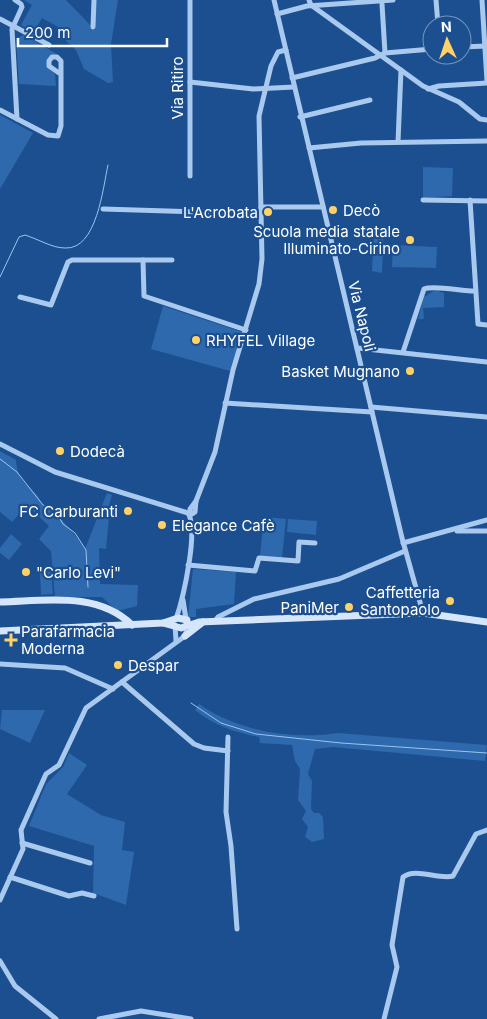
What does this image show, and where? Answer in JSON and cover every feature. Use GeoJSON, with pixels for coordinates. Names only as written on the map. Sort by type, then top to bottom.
{"type":"FeatureCollection","features":[{"type":"Feature","properties":{"kind":"main road"},"geometry":{"type":"LineString","coordinates":[[0,602],[91,601],[132,624]]}},
{"type":"Feature","properties":{"kind":"main road"},"geometry":{"type":"LineString","coordinates":[[106,608],[112,619],[109,626]]}},
{"type":"Feature","properties":{"kind":"main road"},"geometry":{"type":"LineString","coordinates":[[0,631],[175,621],[201,622],[423,613],[487,622]]}},
{"type":"Feature","properties":{"kind":"main road"},"geometry":{"type":"LineString","coordinates":[[185,636],[201,622]]}},
{"type":"Feature","properties":{"kind":"street"},"geometry":{"type":"LineString","coordinates":[[15,0],[22,7],[13,26],[17,119]]}},
{"type":"Feature","properties":{"kind":"street"},"geometry":{"type":"LineString","coordinates":[[93,27],[94,0]]}},
{"type":"Feature","properties":{"kind":"street","name":"Via Ritiro"},"geometry":{"type":"LineString","coordinates":[[190,0],[190,176]]}},
{"type":"Feature","properties":{"kind":"street","name":"Via Napoli"},"geometry":{"type":"LineString","coordinates":[[274,0],[300,117],[403,543],[423,613]]}},
{"type":"Feature","properties":{"kind":"street"},"geometry":{"type":"LineString","coordinates":[[277,14],[310,3],[393,0]]}},
{"type":"Feature","properties":{"kind":"street"},"geometry":{"type":"LineString","coordinates":[[436,0],[437,15]]}},
{"type":"Feature","properties":{"kind":"street"},"geometry":{"type":"LineString","coordinates":[[428,89],[439,86],[487,82],[482,0]]}},
{"type":"Feature","properties":{"kind":"street"},"geometry":{"type":"LineString","coordinates":[[382,1],[383,54]]}},
{"type":"Feature","properties":{"kind":"street"},"geometry":{"type":"LineString","coordinates":[[310,3],[383,54],[401,70],[428,89],[458,102],[480,119],[487,120]]}},
{"type":"Feature","properties":{"kind":"street"},"geometry":{"type":"LineString","coordinates":[[0,19],[49,45]]}},
{"type":"Feature","properties":{"kind":"street"},"geometry":{"type":"LineString","coordinates":[[472,47],[486,46]]}},
{"type":"Feature","properties":{"kind":"street"},"geometry":{"type":"LineString","coordinates":[[190,515],[195,512],[196,501],[215,452],[225,403],[260,284],[262,207],[259,121],[264,89],[271,66],[278,52],[286,50]]}},
{"type":"Feature","properties":{"kind":"street"},"geometry":{"type":"LineString","coordinates":[[292,78],[383,54],[422,50]]}},
{"type":"Feature","properties":{"kind":"street"},"geometry":{"type":"LineString","coordinates":[[398,142],[401,70]]}},
{"type":"Feature","properties":{"kind":"street"},"geometry":{"type":"LineString","coordinates":[[0,110],[48,135],[55,136],[60,133],[59,73]]}},
{"type":"Feature","properties":{"kind":"street"},"geometry":{"type":"LineString","coordinates":[[190,82],[264,89],[294,86]]}},
{"type":"Feature","properties":{"kind":"street"},"geometry":{"type":"LineString","coordinates":[[300,117],[370,100]]}},
{"type":"Feature","properties":{"kind":"street"},"geometry":{"type":"LineString","coordinates":[[308,148],[398,142],[487,141]]}},
{"type":"Feature","properties":{"kind":"street"},"geometry":{"type":"LineString","coordinates":[[423,200],[487,201]]}},
{"type":"Feature","properties":{"kind":"street"},"geometry":{"type":"LineString","coordinates":[[470,200],[478,325],[487,325]]}},
{"type":"Feature","properties":{"kind":"street"},"geometry":{"type":"LineString","coordinates":[[262,207],[323,207]]}},
{"type":"Feature","properties":{"kind":"street"},"geometry":{"type":"LineString","coordinates":[[103,209],[262,214]]}},
{"type":"Feature","properties":{"kind":"street"},"geometry":{"type":"LineString","coordinates":[[143,260],[144,296],[246,330]]}},
{"type":"Feature","properties":{"kind":"street"},"geometry":{"type":"LineString","coordinates":[[20,297],[47,305],[53,304],[70,261],[172,260]]}},
{"type":"Feature","properties":{"kind":"street"},"geometry":{"type":"LineString","coordinates":[[403,352],[424,289],[433,286],[453,290],[475,290]]}},
{"type":"Feature","properties":{"kind":"street"},"geometry":{"type":"LineString","coordinates":[[357,348],[487,362]]}},
{"type":"Feature","properties":{"kind":"street"},"geometry":{"type":"LineString","coordinates":[[225,403],[487,417]]}},
{"type":"Feature","properties":{"kind":"street"},"geometry":{"type":"LineString","coordinates":[[0,444],[55,472],[185,511],[190,515],[193,526],[183,600],[175,621],[176,641]]}},
{"type":"Feature","properties":{"kind":"street"},"geometry":{"type":"LineString","coordinates":[[403,543],[487,520]]}},
{"type":"Feature","properties":{"kind":"street"},"geometry":{"type":"LineString","coordinates":[[474,530],[475,523]]}},
{"type":"Feature","properties":{"kind":"street"},"geometry":{"type":"LineString","coordinates":[[427,536],[462,529],[487,531]]}},
{"type":"Feature","properties":{"kind":"street"},"geometry":{"type":"LineString","coordinates":[[188,565],[255,571],[259,558],[298,561],[299,542],[315,543]]}},
{"type":"Feature","properties":{"kind":"street"},"geometry":{"type":"LineString","coordinates":[[215,621],[218,617],[254,599],[338,580],[405,551]]}},
{"type":"Feature","properties":{"kind":"street"},"geometry":{"type":"LineString","coordinates":[[0,900],[23,849],[21,830],[46,774],[59,765],[86,708],[185,636],[187,622],[183,600]]}},
{"type":"Feature","properties":{"kind":"street"},"geometry":{"type":"LineString","coordinates":[[0,664],[65,668],[112,689]]}},
{"type":"Feature","properties":{"kind":"street"},"geometry":{"type":"LineString","coordinates":[[122,682],[194,744],[204,748],[228,751]]}},
{"type":"Feature","properties":{"kind":"street"},"geometry":{"type":"LineString","coordinates":[[228,737],[226,812],[231,846],[237,928]]}},
{"type":"Feature","properties":{"kind":"street"},"geometry":{"type":"LineString","coordinates":[[384,1019],[397,967],[392,945],[403,877],[412,873],[442,877],[453,876],[476,834],[487,830]]}},
{"type":"Feature","properties":{"kind":"street"},"geometry":{"type":"LineString","coordinates":[[22,843],[90,863]]}},
{"type":"Feature","properties":{"kind":"street"},"geometry":{"type":"LineString","coordinates":[[10,877],[69,896],[82,893],[94,896]]}},
{"type":"Feature","properties":{"kind":"street"},"geometry":{"type":"LineString","coordinates":[[0,962],[6,973],[22,992],[56,1019]]}},
{"type":"Feature","properties":{"kind":"street"},"geometry":{"type":"LineString","coordinates":[[99,1019],[141,1011],[192,1019]]}},
{"type":"Feature","properties":{"kind":"shaded area"},"geometry":{"type":"Polygon","coordinates":[[[24,0],[66,0],[95,30],[96,0],[118,0],[111,44],[113,82],[108,83],[84,69],[76,50],[67,42],[61,32],[62,29],[42,18],[33,33],[21,25],[32,5],[24,0]]]}},
{"type":"Feature","properties":{"kind":"shaded area"},"geometry":{"type":"Polygon","coordinates":[[[24,35],[57,54],[49,56],[48,68],[55,74],[56,86],[19,84],[16,38],[24,35]]]}},
{"type":"Feature","properties":{"kind":"shaded area"},"geometry":{"type":"Polygon","coordinates":[[[0,115],[33,133],[0,189],[0,115]]]}},
{"type":"Feature","properties":{"kind":"shaded area"},"geometry":{"type":"Polygon","coordinates":[[[423,167],[453,168],[452,196],[423,198],[423,167]]]}},
{"type":"Feature","properties":{"kind":"shaded area"},"geometry":{"type":"Polygon","coordinates":[[[374,229],[384,229],[382,273],[372,271],[374,229]]]}},
{"type":"Feature","properties":{"kind":"shaded area"},"geometry":{"type":"Polygon","coordinates":[[[393,245],[437,247],[436,268],[392,267],[393,245]]]}},
{"type":"Feature","properties":{"kind":"shaded area"},"geometry":{"type":"Polygon","coordinates":[[[435,290],[444,293],[444,307],[423,308],[424,319],[418,319],[424,297],[435,290]]]}},
{"type":"Feature","properties":{"kind":"shaded area","name":"RHYFEL Village"},"geometry":{"type":"Polygon","coordinates":[[[163,306],[242,332],[230,371],[151,349],[163,306]]]}},
{"type":"Feature","properties":{"kind":"shaded area"},"geometry":{"type":"Polygon","coordinates":[[[0,451],[16,460],[22,480],[37,495],[43,505],[56,513],[85,549],[107,493],[112,495],[106,515],[109,516],[106,549],[99,548],[100,584],[138,585],[137,606],[117,611],[102,597],[55,597],[51,551],[39,539],[49,526],[27,505],[12,522],[0,512],[0,451]]]}},
{"type":"Feature","properties":{"kind":"shaded area"},"geometry":{"type":"Polygon","coordinates":[[[264,517],[286,519],[282,558],[260,556],[264,517]]]}},
{"type":"Feature","properties":{"kind":"shaded area"},"geometry":{"type":"Polygon","coordinates":[[[288,519],[317,521],[316,535],[287,532],[288,519]]]}},
{"type":"Feature","properties":{"kind":"shaded area"},"geometry":{"type":"Polygon","coordinates":[[[11,534],[22,544],[9,560],[0,553],[0,548],[11,534]]]}},
{"type":"Feature","properties":{"kind":"shaded area"},"geometry":{"type":"Polygon","coordinates":[[[193,569],[236,572],[234,604],[196,609],[196,617],[188,617],[193,569]]]}},
{"type":"Feature","properties":{"kind":"shaded area"},"geometry":{"type":"Polygon","coordinates":[[[40,572],[51,572],[53,594],[41,595],[40,572]]]}},
{"type":"Feature","properties":{"kind":"shaded area"},"geometry":{"type":"Polygon","coordinates":[[[199,704],[230,721],[248,727],[284,734],[320,735],[338,733],[487,745],[485,761],[333,747],[315,749],[308,774],[312,781],[311,809],[314,813],[319,813],[323,817],[324,839],[312,842],[305,837],[308,827],[302,819],[306,811],[298,800],[300,769],[295,761],[292,745],[260,743],[259,737],[233,730],[202,716],[195,710],[199,704]]]}},
{"type":"Feature","properties":{"kind":"shaded area"},"geometry":{"type":"Polygon","coordinates":[[[2,710],[45,710],[30,743],[0,729],[2,710]]]}},
{"type":"Feature","properties":{"kind":"shaded area"},"geometry":{"type":"Polygon","coordinates":[[[69,753],[87,765],[67,794],[101,815],[125,822],[122,850],[134,852],[126,905],[93,893],[94,846],[29,826],[46,784],[63,767],[69,753]]]}},
{"type":"Feature","properties":{"kind":"waterway"},"geometry":{"type":"LineString","coordinates":[[0,277],[19,237],[25,235],[60,248],[76,246],[85,239],[97,215],[108,165]]}},
{"type":"Feature","properties":{"kind":"waterway"},"geometry":{"type":"LineString","coordinates":[[0,459],[17,472],[43,505],[56,512],[63,524],[75,533],[86,550],[88,587]]}},
{"type":"Feature","properties":{"kind":"waterway"},"geometry":{"type":"LineString","coordinates":[[191,703],[221,723],[256,734],[341,743],[487,753]]}},
{"type":"Feature","properties":{"kind":"place","name":"Decò"},"geometry":{"type":"Point","coordinates":[333,210]}},
{"type":"Feature","properties":{"kind":"place","name":"L'Acrobata"},"geometry":{"type":"Point","coordinates":[268,212]}},
{"type":"Feature","properties":{"kind":"place","name":"Scuola media statale Illuminato-Cirino"},"geometry":{"type":"Point","coordinates":[410,240]}},
{"type":"Feature","properties":{"kind":"place","name":"RHYFEL Village"},"geometry":{"type":"Point","coordinates":[196,340]}},
{"type":"Feature","properties":{"kind":"place","name":"Basket Mugnano"},"geometry":{"type":"Point","coordinates":[410,371]}},
{"type":"Feature","properties":{"kind":"place","name":"Dodecà"},"geometry":{"type":"Point","coordinates":[60,451]}},
{"type":"Feature","properties":{"kind":"place","name":"FC Carburanti"},"geometry":{"type":"Point","coordinates":[128,511]}},
{"type":"Feature","properties":{"kind":"place","name":"Elegance Cafè"},"geometry":{"type":"Point","coordinates":[162,525]}},
{"type":"Feature","properties":{"kind":"place","name":"\"Carlo Levi\""},"geometry":{"type":"Point","coordinates":[26,572]}},
{"type":"Feature","properties":{"kind":"place","name":"Caffetteria Santopaolo"},"geometry":{"type":"Point","coordinates":[450,601]}},
{"type":"Feature","properties":{"kind":"place","name":"PaniMer"},"geometry":{"type":"Point","coordinates":[349,607]}},
{"type":"Feature","properties":{"kind":"place","name":"Parafarmacia Moderna"},"geometry":{"type":"Point","coordinates":[11,640]}},
{"type":"Feature","properties":{"kind":"place","name":"Despar"},"geometry":{"type":"Point","coordinates":[118,665]}}]}
